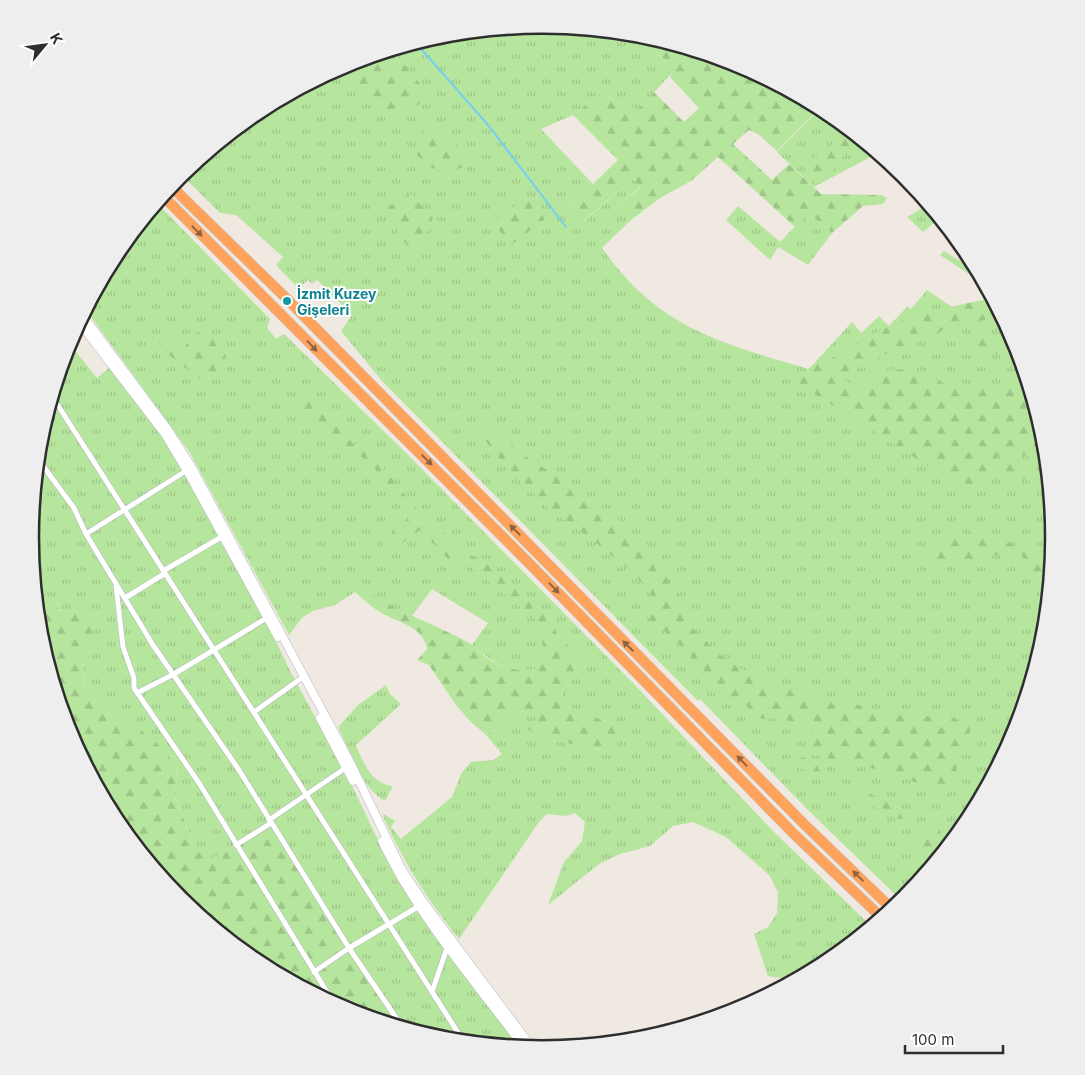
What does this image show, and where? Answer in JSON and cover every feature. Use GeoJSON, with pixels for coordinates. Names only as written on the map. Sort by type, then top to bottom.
{"type":"FeatureCollection","features":[{"type":"Feature","properties":{"kind":"highway"},"geometry":{"type":"LineString","coordinates":[[177,191],[258,269],[798,818],[887,905]]}},
{"type":"Feature","properties":{"kind":"highway"},"geometry":{"type":"LineString","coordinates":[[168,201],[521,555],[795,835],[878,914]]}},
{"type":"Feature","properties":{"kind":"main road"},"geometry":{"type":"LineString","coordinates":[[88,322],[168,430],[270,616],[421,905],[526,1041]]}},
{"type":"Feature","properties":{"kind":"main road"},"geometry":{"type":"LineString","coordinates":[[84,329],[190,469]]}},
{"type":"Feature","properties":{"kind":"main road"},"geometry":{"type":"LineString","coordinates":[[449,942],[519,1040]]}},
{"type":"Feature","properties":{"kind":"street"},"geometry":{"type":"LineString","coordinates":[[57,404],[459,1034]]}},
{"type":"Feature","properties":{"kind":"street"},"geometry":{"type":"LineString","coordinates":[[44,467],[74,508],[86,534],[116,584],[239,770],[349,948],[397,1020]]}},
{"type":"Feature","properties":{"kind":"street"},"geometry":{"type":"LineString","coordinates":[[86,534],[190,469]]}},
{"type":"Feature","properties":{"kind":"street"},"geometry":{"type":"LineString","coordinates":[[125,598],[226,535]]}},
{"type":"Feature","properties":{"kind":"street"},"geometry":{"type":"LineString","coordinates":[[116,584],[123,647],[134,678],[134,688],[199,783],[326,992]]}},
{"type":"Feature","properties":{"kind":"street"},"geometry":{"type":"LineString","coordinates":[[137,693],[174,674],[213,648],[270,616]]}},
{"type":"Feature","properties":{"kind":"street"},"geometry":{"type":"LineString","coordinates":[[254,712],[302,678]]}},
{"type":"Feature","properties":{"kind":"street"},"geometry":{"type":"LineString","coordinates":[[236,845],[270,822],[305,794],[349,765]]}},
{"type":"Feature","properties":{"kind":"street"},"geometry":{"type":"LineString","coordinates":[[314,972],[349,948],[421,905]]}},
{"type":"Feature","properties":{"kind":"street"},"geometry":{"type":"LineString","coordinates":[[432,992],[449,942]]}},
{"type":"Feature","properties":{"kind":"green space"},"geometry":{"type":"Polygon","coordinates":[[[542,34],[608,38],[652,46],[673,72],[638,109],[599,95],[573,115],[541,129],[593,184],[570,206],[584,221],[633,179],[641,186],[618,206],[631,220],[602,248],[623,275],[645,297],[669,315],[693,329],[719,340],[809,369],[852,322],[861,333],[879,316],[889,326],[907,307],[911,309],[927,290],[952,307],[986,300],[1008,345],[1020,376],[1037,439],[1045,505],[1046,538],[1042,603],[1037,636],[1020,699],[994,760],[979,789],[942,844],[899,894],[897,896],[809,811],[700,699],[698,701],[383,382],[341,331],[352,315],[317,280],[312,284],[308,280],[298,288],[276,265],[283,257],[236,215],[220,213],[187,180],[236,138],[263,119],[291,101],[350,72],[412,51],[444,43],[477,38],[542,34]]]}},
{"type":"Feature","properties":{"kind":"green space"},"geometry":{"type":"Polygon","coordinates":[[[652,46],[704,60],[735,72],[794,101],[814,114],[777,151],[758,134],[749,130],[733,144],[772,180],[789,164],[821,194],[881,195],[887,198],[883,204],[863,206],[832,233],[808,213],[795,227],[718,157],[691,181],[660,198],[631,220],[618,206],[641,187],[633,179],[583,221],[570,206],[618,160],[573,115],[599,95],[638,109],[654,92],[684,122],[699,108],[670,77],[673,72],[652,46]]]}},
{"type":"Feature","properties":{"kind":"green space"},"geometry":{"type":"Polygon","coordinates":[[[397,55],[429,95],[418,105],[386,113],[354,85],[365,66],[397,55]]]}},
{"type":"Feature","properties":{"kind":"green space"},"geometry":{"type":"Polygon","coordinates":[[[815,114],[872,156],[814,187],[777,152],[815,114]]]}},
{"type":"Feature","properties":{"kind":"green space"},"geometry":{"type":"Polygon","coordinates":[[[432,126],[469,154],[465,166],[450,171],[438,170],[427,164],[415,153],[419,137],[432,126]]]}},
{"type":"Feature","properties":{"kind":"green space"},"geometry":{"type":"Polygon","coordinates":[[[845,135],[857,144],[845,154],[826,180],[815,184],[808,176],[805,166],[809,161],[845,135]]]}},
{"type":"Feature","properties":{"kind":"green space"},"geometry":{"type":"Polygon","coordinates":[[[410,193],[433,218],[415,255],[398,234],[399,229],[382,211],[410,193]]]}},
{"type":"Feature","properties":{"kind":"green space"},"geometry":{"type":"Polygon","coordinates":[[[526,197],[545,219],[511,245],[493,223],[526,197]]]}},
{"type":"Feature","properties":{"kind":"green space"},"geometry":{"type":"Polygon","coordinates":[[[738,206],[780,242],[808,213],[832,233],[808,265],[778,247],[770,260],[726,220],[738,206]]]}},
{"type":"Feature","properties":{"kind":"green space"},"geometry":{"type":"Polygon","coordinates":[[[162,208],[270,319],[267,328],[276,339],[284,334],[405,452],[632,682],[771,829],[867,922],[849,937],[794,974],[786,978],[768,976],[754,934],[768,927],[777,913],[778,892],[769,875],[726,837],[693,822],[673,826],[650,846],[620,854],[599,864],[548,905],[564,862],[582,841],[585,822],[575,813],[566,816],[547,814],[539,822],[459,939],[417,880],[391,833],[383,816],[384,814],[395,821],[391,827],[401,839],[452,797],[462,772],[471,762],[493,760],[502,754],[485,734],[503,727],[510,715],[521,711],[538,716],[537,737],[606,751],[621,727],[568,707],[562,701],[563,691],[581,657],[558,637],[536,669],[518,670],[501,665],[472,645],[488,623],[432,589],[412,616],[384,603],[362,587],[355,588],[355,592],[335,605],[313,611],[302,618],[289,635],[190,453],[90,316],[106,286],[124,258],[162,208]]]}},
{"type":"Feature","properties":{"kind":"green space"},"geometry":{"type":"Polygon","coordinates":[[[923,208],[935,222],[923,232],[907,217],[923,208]]]}},
{"type":"Feature","properties":{"kind":"green space"},"geometry":{"type":"Polygon","coordinates":[[[944,251],[965,264],[973,277],[940,255],[944,251]]]}},
{"type":"Feature","properties":{"kind":"green space"},"geometry":{"type":"Polygon","coordinates":[[[986,299],[999,327],[990,319],[955,326],[894,350],[841,378],[863,391],[872,385],[871,377],[881,372],[892,370],[914,371],[956,388],[973,389],[1002,384],[1023,385],[1037,439],[1041,463],[1005,446],[996,459],[1043,478],[1043,488],[993,465],[974,495],[816,395],[792,390],[794,383],[803,372],[839,355],[889,326],[954,306],[986,299]]]}},
{"type":"Feature","properties":{"kind":"green space"},"geometry":{"type":"Polygon","coordinates":[[[198,332],[217,342],[224,349],[225,354],[226,360],[207,385],[169,355],[159,343],[162,334],[183,348],[198,332]]]}},
{"type":"Feature","properties":{"kind":"green space"},"geometry":{"type":"Polygon","coordinates":[[[966,333],[1007,343],[1013,359],[980,348],[964,340],[966,333]]]}},
{"type":"Feature","properties":{"kind":"green space"},"geometry":{"type":"Polygon","coordinates":[[[75,350],[97,378],[110,367],[173,452],[262,612],[291,673],[346,773],[397,880],[513,1040],[444,1032],[395,1019],[236,845],[207,862],[189,832],[174,794],[177,777],[176,765],[155,742],[137,727],[110,715],[84,690],[83,672],[85,656],[95,624],[58,609],[57,598],[47,610],[44,610],[39,538],[43,472],[48,439],[56,407],[75,350]]]}},
{"type":"Feature","properties":{"kind":"green space"},"geometry":{"type":"Polygon","coordinates":[[[294,399],[320,403],[338,414],[349,439],[359,448],[372,455],[431,526],[447,535],[454,542],[455,550],[482,559],[550,620],[558,636],[581,657],[563,691],[562,701],[568,707],[621,727],[614,743],[606,751],[537,737],[528,729],[538,716],[521,711],[510,715],[503,727],[485,734],[456,705],[429,665],[417,660],[427,649],[425,641],[420,635],[415,630],[377,610],[355,592],[355,588],[362,587],[402,611],[471,644],[489,659],[502,666],[519,670],[536,669],[543,658],[542,624],[463,561],[452,563],[420,530],[390,553],[381,544],[412,514],[386,485],[368,459],[338,449],[312,426],[285,408],[288,401],[294,399]]]}},
{"type":"Feature","properties":{"kind":"green space"},"geometry":{"type":"Polygon","coordinates":[[[472,421],[486,423],[533,462],[573,484],[624,524],[652,553],[674,589],[688,624],[722,657],[768,685],[799,690],[826,702],[858,705],[910,717],[947,715],[971,726],[948,794],[884,771],[813,755],[813,731],[809,727],[780,718],[762,719],[741,702],[708,691],[702,684],[699,672],[689,654],[676,640],[650,620],[647,612],[656,609],[657,604],[648,590],[609,553],[551,510],[529,490],[498,457],[472,421]]]}},
{"type":"Feature","properties":{"kind":"green space"},"geometry":{"type":"Polygon","coordinates":[[[970,533],[1003,537],[1020,551],[932,567],[932,536],[970,533]]]}},
{"type":"Feature","properties":{"kind":"green space"},"geometry":{"type":"Polygon","coordinates":[[[1026,547],[1040,565],[1045,563],[1043,596],[1020,551],[1026,547]]]}},
{"type":"Feature","properties":{"kind":"green space"},"geometry":{"type":"Polygon","coordinates":[[[42,587],[42,587],[45,596],[43,598],[42,587]]]}},
{"type":"Feature","properties":{"kind":"green space"},"geometry":{"type":"Polygon","coordinates":[[[57,598],[58,610],[67,612],[80,604],[95,624],[85,656],[83,672],[84,690],[110,715],[137,727],[156,742],[176,765],[177,777],[174,794],[189,832],[207,861],[236,845],[269,820],[398,1020],[350,1003],[291,974],[236,937],[210,916],[164,870],[143,844],[106,789],[77,730],[65,699],[48,636],[44,610],[47,610],[48,603],[57,598]]]}},
{"type":"Feature","properties":{"kind":"green space"},"geometry":{"type":"Polygon","coordinates":[[[386,685],[390,694],[401,704],[356,745],[362,759],[374,777],[386,785],[393,786],[385,801],[377,796],[363,779],[338,727],[358,705],[386,685]]]}},
{"type":"Feature","properties":{"kind":"green space"},"geometry":{"type":"Polygon","coordinates":[[[803,757],[814,762],[825,777],[797,767],[794,761],[803,757]]]}},
{"type":"Feature","properties":{"kind":"green space"},"geometry":{"type":"Polygon","coordinates":[[[855,786],[906,811],[909,818],[896,819],[855,797],[850,792],[850,788],[855,786]]]}},
{"type":"Feature","properties":{"kind":"green space"},"geometry":{"type":"Polygon","coordinates":[[[928,825],[934,825],[940,830],[941,842],[931,858],[916,850],[914,837],[928,825]]]}},
{"type":"Feature","properties":{"kind":"waterway"},"geometry":{"type":"LineString","coordinates":[[421,49],[488,125],[566,227]]}},
{"type":"Feature","properties":{"kind":"place","name":"İzmit Kuzey Gişeleri"},"geometry":{"type":"Point","coordinates":[287,301]}}]}
